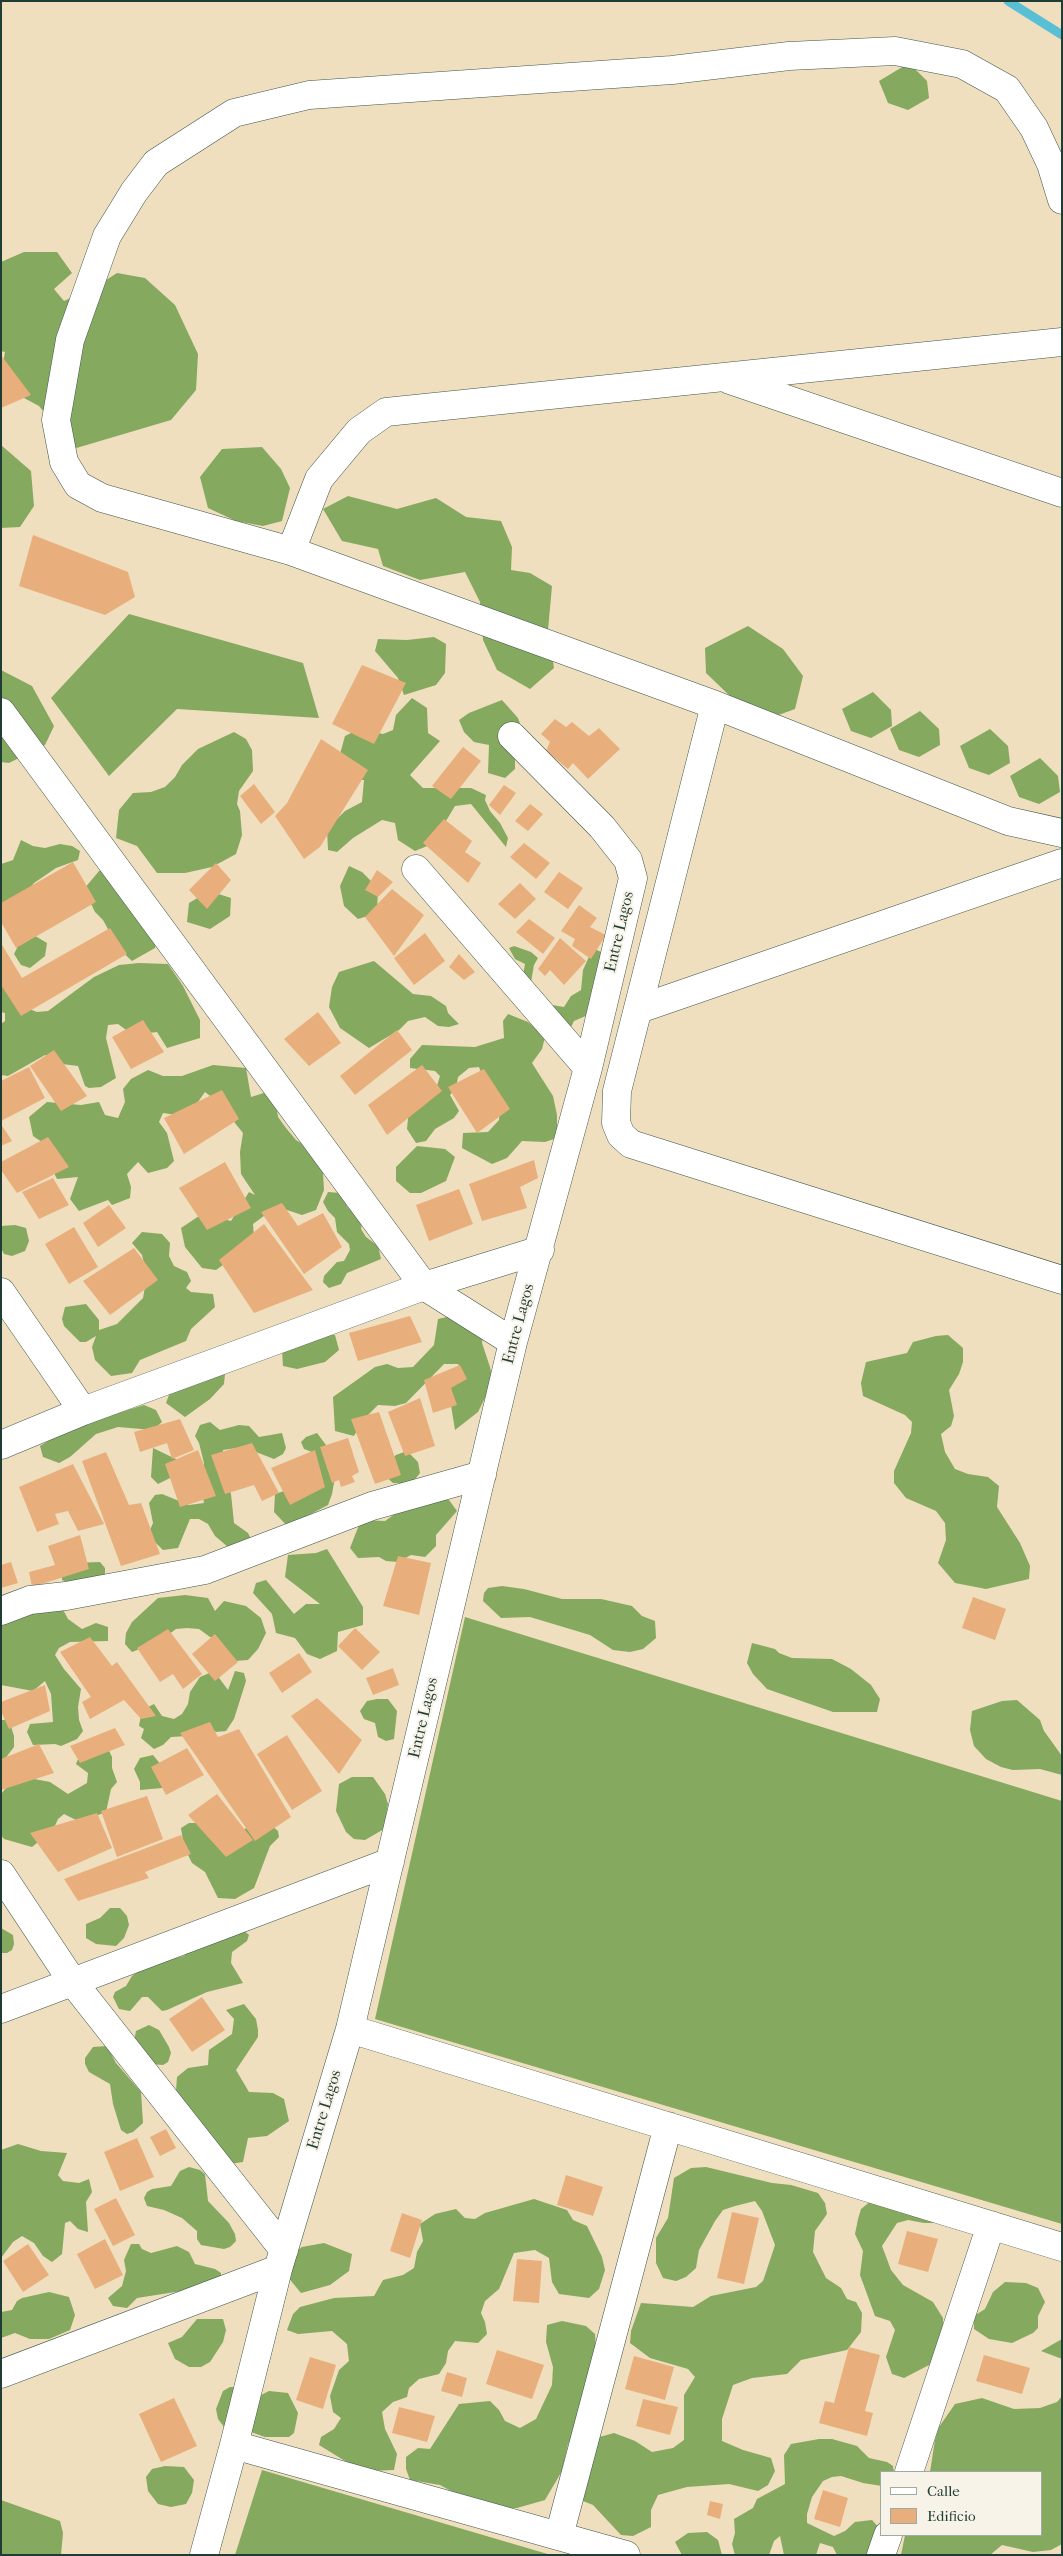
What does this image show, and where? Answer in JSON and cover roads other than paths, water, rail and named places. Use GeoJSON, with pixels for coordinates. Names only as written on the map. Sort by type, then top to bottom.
{"type":"FeatureCollection","features":[{"type":"Feature","properties":{"kind":"street"},"geometry":{"type":"LineString","coordinates":[[1062,200],[1057,163],[1007,88],[962,64],[896,50],[790,56],[672,70],[309,95],[234,113],[156,163],[134,192],[107,236],[70,340],[56,420],[64,462],[78,485],[102,498],[291,551],[716,705],[1008,821],[1062,833]]}},
{"type":"Feature","properties":{"kind":"street"},"geometry":{"type":"LineString","coordinates":[[291,551],[319,479],[359,431],[386,412],[1062,342]]}},
{"type":"Feature","properties":{"kind":"street"},"geometry":{"type":"LineString","coordinates":[[722,377],[1062,493]]}},
{"type":"Feature","properties":{"kind":"street"},"geometry":{"type":"LineString","coordinates":[[716,705],[617,1091],[616,1124],[621,1135],[631,1144],[1062,1280]]}},
{"type":"Feature","properties":{"kind":"street"},"geometry":{"type":"LineString","coordinates":[[1,712],[424,1286],[513,1342]]}},
{"type":"Feature","properties":{"kind":"street","name":"Entre Lagos"},"geometry":{"type":"LineString","coordinates":[[204,2555],[281,2260],[350,2029],[513,1342],[540,1250],[588,1068],[633,878],[628,860],[602,827],[512,736]]}},
{"type":"Feature","properties":{"kind":"street"},"geometry":{"type":"LineString","coordinates":[[639,1009],[1062,863]]}},
{"type":"Feature","properties":{"kind":"street"},"geometry":{"type":"LineString","coordinates":[[416,869],[588,1068]]}},
{"type":"Feature","properties":{"kind":"street"},"geometry":{"type":"LineString","coordinates":[[1,1445],[83,1411],[424,1286],[540,1250]]}},
{"type":"Feature","properties":{"kind":"street"},"geometry":{"type":"LineString","coordinates":[[1,1292],[83,1411]]}},
{"type":"Feature","properties":{"kind":"street"},"geometry":{"type":"LineString","coordinates":[[1,1611],[30,1600],[66,1596],[205,1570],[372,1506],[482,1475]]}},
{"type":"Feature","properties":{"kind":"street"},"geometry":{"type":"LineString","coordinates":[[1,2009],[390,1862]]}},
{"type":"Feature","properties":{"kind":"street"},"geometry":{"type":"LineString","coordinates":[[1,1874],[72,1981],[281,2260],[1,2374]]}},
{"type":"Feature","properties":{"kind":"street"},"geometry":{"type":"LineString","coordinates":[[350,2029],[1062,2247]]}},
{"type":"Feature","properties":{"kind":"street"},"geometry":{"type":"LineString","coordinates":[[559,2536],[668,2126]]}},
{"type":"Feature","properties":{"kind":"street"},"geometry":{"type":"LineString","coordinates":[[909,2471],[991,2226]]}},
{"type":"Feature","properties":{"kind":"street"},"geometry":{"type":"LineString","coordinates":[[234,2445],[626,2555]]}},
{"type":"Feature","properties":{"kind":"street"},"geometry":{"type":"LineString","coordinates":[[882,2555],[888,2536]]}},
{"type":"Feature","properties":{"kind":"waterway"},"geometry":{"type":"LineString","coordinates":[[1008,1],[1062,35]]}}]}
